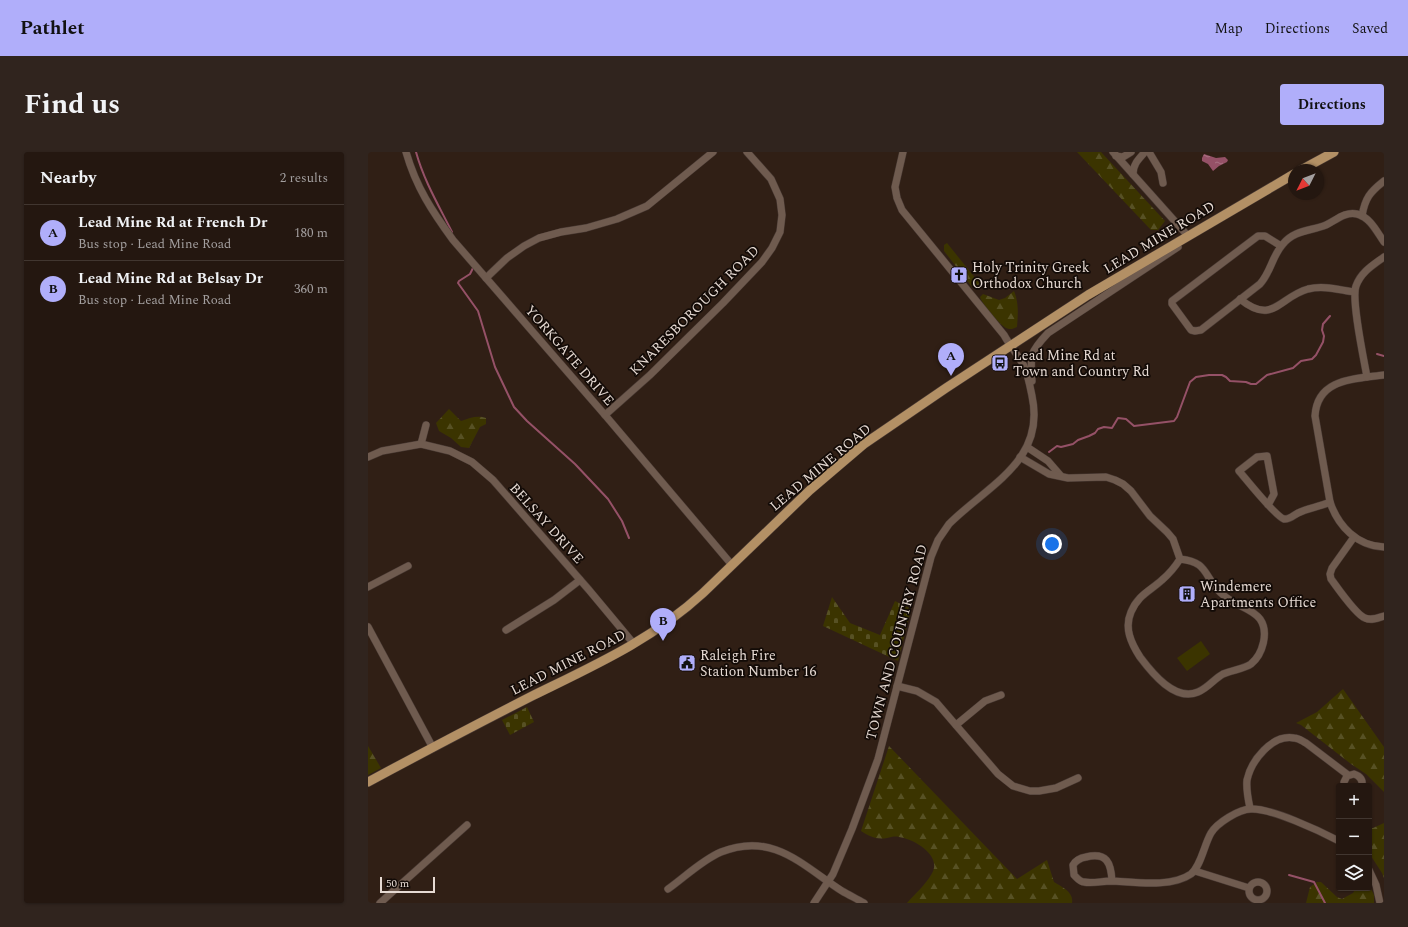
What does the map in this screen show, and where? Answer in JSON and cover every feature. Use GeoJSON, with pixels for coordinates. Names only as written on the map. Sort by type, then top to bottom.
{"type":"FeatureCollection","features":[{"type":"Feature","properties":{"kind":"main road"},"geometry":{"type":"LineString","coordinates":[[1312,164],[1334,152]]}},
{"type":"Feature","properties":{"kind":"main road","name":"LEAD MINE ROAD"},"geometry":{"type":"LineString","coordinates":[[368,782],[498,714],[597,665],[665,624],[685,610],[810,490],[864,444],[1088,295],[1288,177]]}},
{"type":"Feature","properties":{"kind":"street","name":"YORKGATE DRIVE"},"geometry":{"type":"LineString","coordinates":[[406,152],[418,186],[433,213],[453,240],[605,415],[732,565]]}},
{"type":"Feature","properties":{"kind":"street"},"geometry":{"type":"LineString","coordinates":[[486,278],[507,258],[539,238],[560,232],[586,228],[617,219],[647,206],[713,152]]}},
{"type":"Feature","properties":{"kind":"street","name":"KNARESBOROUGH ROAD"},"geometry":{"type":"LineString","coordinates":[[605,415],[650,375],[718,308],[762,262],[772,248],[780,232],[782,215],[780,199],[771,179],[747,152]]}},
{"type":"Feature","properties":{"kind":"street","name":"TOWN AND COUNTRY ROAD"},"geometry":{"type":"LineString","coordinates":[[814,903],[829,881],[852,829],[878,758],[924,582],[931,557],[938,540],[949,524],[1005,475],[1020,457],[1033,434],[1035,421],[1033,397],[1024,367],[1004,335],[902,210],[896,198],[895,187],[903,152]]}},
{"type":"Feature","properties":{"kind":"street"},"geometry":{"type":"LineString","coordinates":[[1115,154],[1122,157],[1131,152]]}},
{"type":"Feature","properties":{"kind":"street"},"geometry":{"type":"LineString","coordinates":[[1133,174],[1133,169],[1136,163],[1145,152]]}},
{"type":"Feature","properties":{"kind":"street"},"geometry":{"type":"LineString","coordinates":[[1149,152],[1161,172],[1163,183]]}},
{"type":"Feature","properties":{"kind":"street"},"geometry":{"type":"LineString","coordinates":[[1115,154],[1188,236]]}},
{"type":"Feature","properties":{"kind":"street"},"geometry":{"type":"LineString","coordinates":[[1362,216],[1364,204],[1368,196],[1384,181]]}},
{"type":"Feature","properties":{"kind":"street"},"geometry":{"type":"LineString","coordinates":[[1281,246],[1265,236],[1258,236],[1172,301],[1172,304],[1188,326],[1195,331],[1201,330],[1266,278],[1278,251],[1290,237],[1325,225],[1348,214],[1356,213],[1362,216],[1373,226],[1384,242]]}},
{"type":"Feature","properties":{"kind":"street"},"geometry":{"type":"LineString","coordinates":[[1033,397],[1030,358],[1035,346],[1048,333],[1162,258],[1208,224]]}},
{"type":"Feature","properties":{"kind":"street"},"geometry":{"type":"LineString","coordinates":[[1367,377],[1354,292],[1361,276],[1384,258]]}},
{"type":"Feature","properties":{"kind":"street"},"geometry":{"type":"LineString","coordinates":[[1240,299],[1249,307],[1260,310],[1269,310],[1278,307],[1289,298],[1310,288],[1331,288],[1354,292]]}},
{"type":"Feature","properties":{"kind":"street"},"geometry":{"type":"LineString","coordinates":[[1384,375],[1345,381],[1329,387],[1323,393],[1316,409],[1315,416],[1330,502],[1335,515],[1340,523],[1354,537],[1362,542],[1384,547]]}},
{"type":"Feature","properties":{"kind":"street"},"geometry":{"type":"LineString","coordinates":[[421,444],[426,425]]}},
{"type":"Feature","properties":{"kind":"street","name":"BELSAY DRIVE"},"geometry":{"type":"LineString","coordinates":[[368,457],[382,451],[421,444],[450,451],[472,462],[492,480],[634,644]]}},
{"type":"Feature","properties":{"kind":"street"},"geometry":{"type":"LineString","coordinates":[[1027,447],[1048,461],[1061,476]]}},
{"type":"Feature","properties":{"kind":"street"},"geometry":{"type":"LineString","coordinates":[[1268,505],[1274,494],[1267,456],[1257,457],[1239,471],[1268,505],[1282,519],[1287,519],[1308,509],[1317,508],[1330,502]]}},
{"type":"Feature","properties":{"kind":"street"},"geometry":{"type":"LineString","coordinates":[[1020,457],[1049,474],[1073,478],[1106,477],[1123,484],[1131,491],[1150,516],[1173,539],[1180,560]]}},
{"type":"Feature","properties":{"kind":"street"},"geometry":{"type":"LineString","coordinates":[[1354,537],[1332,568],[1330,574],[1331,579],[1359,614],[1365,619],[1384,616]]}},
{"type":"Feature","properties":{"kind":"street"},"geometry":{"type":"LineString","coordinates":[[1180,560],[1195,562],[1202,568],[1221,594],[1253,613],[1260,619],[1264,628],[1262,647],[1252,663],[1222,675],[1199,692],[1191,694],[1171,689],[1155,675],[1135,650],[1128,632],[1130,613],[1140,597],[1164,579],[1180,560]]}},
{"type":"Feature","properties":{"kind":"street"},"geometry":{"type":"LineString","coordinates":[[368,587],[408,566]]}},
{"type":"Feature","properties":{"kind":"street"},"geometry":{"type":"LineString","coordinates":[[506,630],[554,600],[580,580]]}},
{"type":"Feature","properties":{"kind":"street"},"geometry":{"type":"LineString","coordinates":[[368,627],[433,748]]}},
{"type":"Feature","properties":{"kind":"street"},"geometry":{"type":"LineString","coordinates":[[897,686],[917,691],[936,702],[998,774],[1013,786],[1030,791],[1039,791],[1056,788],[1078,778]]}},
{"type":"Feature","properties":{"kind":"street"},"geometry":{"type":"LineString","coordinates":[[956,725],[985,701],[1001,695]]}},
{"type":"Feature","properties":{"kind":"street"},"geometry":{"type":"LineString","coordinates":[[1250,808],[1247,782],[1252,766],[1257,757],[1264,750],[1279,740],[1293,737],[1306,743],[1348,775],[1357,775],[1362,780],[1362,783]]}},
{"type":"Feature","properties":{"kind":"street"},"geometry":{"type":"LineString","coordinates":[[1344,783],[1348,775]]}},
{"type":"Feature","properties":{"kind":"street"},"geometry":{"type":"LineString","coordinates":[[1112,881],[1110,865],[1101,856],[1094,855],[1080,858],[1076,860],[1073,865],[1074,875],[1083,882],[1165,882],[1183,878],[1195,871],[1199,864],[1202,852],[1218,824],[1238,812],[1250,808],[1264,810],[1336,840]]}},
{"type":"Feature","properties":{"kind":"street"},"geometry":{"type":"LineString","coordinates":[[380,903],[467,825]]}},
{"type":"Feature","properties":{"kind":"street"},"geometry":{"type":"LineString","coordinates":[[668,889],[719,853],[735,847],[765,847],[783,851],[809,867],[842,891],[864,903]]}},
{"type":"Feature","properties":{"kind":"street"},"geometry":{"type":"LineString","coordinates":[[1195,871],[1249,888]]}},
{"type":"Feature","properties":{"kind":"street"},"geometry":{"type":"LineString","coordinates":[[1372,876],[1376,885],[1380,903]]}},
{"type":"Feature","properties":{"kind":"green space"},"geometry":{"type":"Polygon","coordinates":[[[1077,152],[1101,152],[1165,221],[1158,230],[1151,230],[1077,152]]]}},
{"type":"Feature","properties":{"kind":"green space"},"geometry":{"type":"Polygon","coordinates":[[[947,243],[980,284],[972,287],[944,251],[944,245],[947,243]]]}},
{"type":"Feature","properties":{"kind":"green space"},"geometry":{"type":"Polygon","coordinates":[[[1014,291],[1018,314],[1017,327],[1009,329],[1003,326],[995,318],[980,297],[983,294],[999,300],[1005,298],[1014,291]]]}},
{"type":"Feature","properties":{"kind":"green space"},"geometry":{"type":"Polygon","coordinates":[[[449,409],[461,421],[477,417],[486,418],[486,424],[480,427],[469,448],[461,447],[451,438],[439,431],[436,423],[449,409]]]}},
{"type":"Feature","properties":{"kind":"green space"},"geometry":{"type":"Polygon","coordinates":[[[832,597],[850,623],[880,635],[895,601],[911,609],[898,661],[823,626],[832,597]]]}},
{"type":"Feature","properties":{"kind":"green space"},"geometry":{"type":"Polygon","coordinates":[[[1201,641],[1210,654],[1187,671],[1177,658],[1201,641]]]}},
{"type":"Feature","properties":{"kind":"green space"},"geometry":{"type":"Polygon","coordinates":[[[1343,689],[1384,747],[1384,792],[1366,774],[1301,725],[1296,723],[1317,712],[1343,689]]]}},
{"type":"Feature","properties":{"kind":"green space"},"geometry":{"type":"Polygon","coordinates":[[[527,707],[534,722],[510,735],[502,720],[527,707]]]}},
{"type":"Feature","properties":{"kind":"green space"},"geometry":{"type":"Polygon","coordinates":[[[368,746],[381,768],[368,775],[368,746]]]}},
{"type":"Feature","properties":{"kind":"green space"},"geometry":{"type":"Polygon","coordinates":[[[889,746],[1017,879],[1047,860],[1054,882],[1069,893],[1072,903],[907,903],[931,875],[934,868],[934,861],[931,855],[919,845],[905,838],[876,838],[861,831],[889,746]]]}},
{"type":"Feature","properties":{"kind":"green space"},"geometry":{"type":"Polygon","coordinates":[[[1384,823],[1384,878],[1372,858],[1373,828],[1384,823]]]}},
{"type":"Feature","properties":{"kind":"green space"},"geometry":{"type":"Polygon","coordinates":[[[1317,882],[1321,882],[1337,897],[1342,899],[1354,891],[1372,891],[1374,895],[1374,903],[1306,903],[1310,887],[1317,882]]]}},
{"type":"Feature","properties":{"kind":"water"},"geometry":{"type":"Polygon","coordinates":[[[1204,154],[1216,158],[1225,157],[1228,160],[1213,171],[1208,164],[1202,161],[1204,154]]]}},
{"type":"Feature","properties":{"kind":"waterway"},"geometry":{"type":"LineString","coordinates":[[416,152],[427,183],[452,232]]}},
{"type":"Feature","properties":{"kind":"waterway"},"geometry":{"type":"LineString","coordinates":[[474,266],[470,274],[458,283],[478,311],[495,367],[514,407],[527,421],[575,464],[608,499],[622,521],[629,538]]}},
{"type":"Feature","properties":{"kind":"waterway"},"geometry":{"type":"LineString","coordinates":[[1049,452],[1057,446],[1061,447],[1073,444],[1078,440],[1095,433],[1098,429],[1104,427],[1112,428],[1118,418],[1126,419],[1134,426],[1174,421],[1177,417],[1190,382],[1196,377],[1222,375],[1230,381],[1256,384],[1267,375],[1293,368],[1301,361],[1312,359],[1323,342],[1323,324],[1330,316]]}},
{"type":"Feature","properties":{"kind":"waterway"},"geometry":{"type":"LineString","coordinates":[[1377,354],[1384,356]]}},
{"type":"Feature","properties":{"kind":"waterway"},"geometry":{"type":"LineString","coordinates":[[1289,875],[1314,882],[1325,903]]}},
{"type":"Feature","properties":{"kind":"place","name":"Holy Trinity Greek Orthodox Church"},"geometry":{"type":"Point","coordinates":[959,275]}},
{"type":"Feature","properties":{"kind":"place","name":"Lead Mine Rd at Town and Country Rd"},"geometry":{"type":"Point","coordinates":[1000,363]}},
{"type":"Feature","properties":{"kind":"place","name":"Lead Mine Rd at French Dr"},"geometry":{"type":"Point","coordinates":[951,376]}},
{"type":"Feature","properties":{"kind":"place","name":"Windemere Apartments Office"},"geometry":{"type":"Point","coordinates":[1187,594]}},
{"type":"Feature","properties":{"kind":"place","name":"Lead Mine Rd at Belsay Dr"},"geometry":{"type":"Point","coordinates":[663,641]}},
{"type":"Feature","properties":{"kind":"place","name":"Raleigh Fire Station Number 16"},"geometry":{"type":"Point","coordinates":[687,663]}}]}
